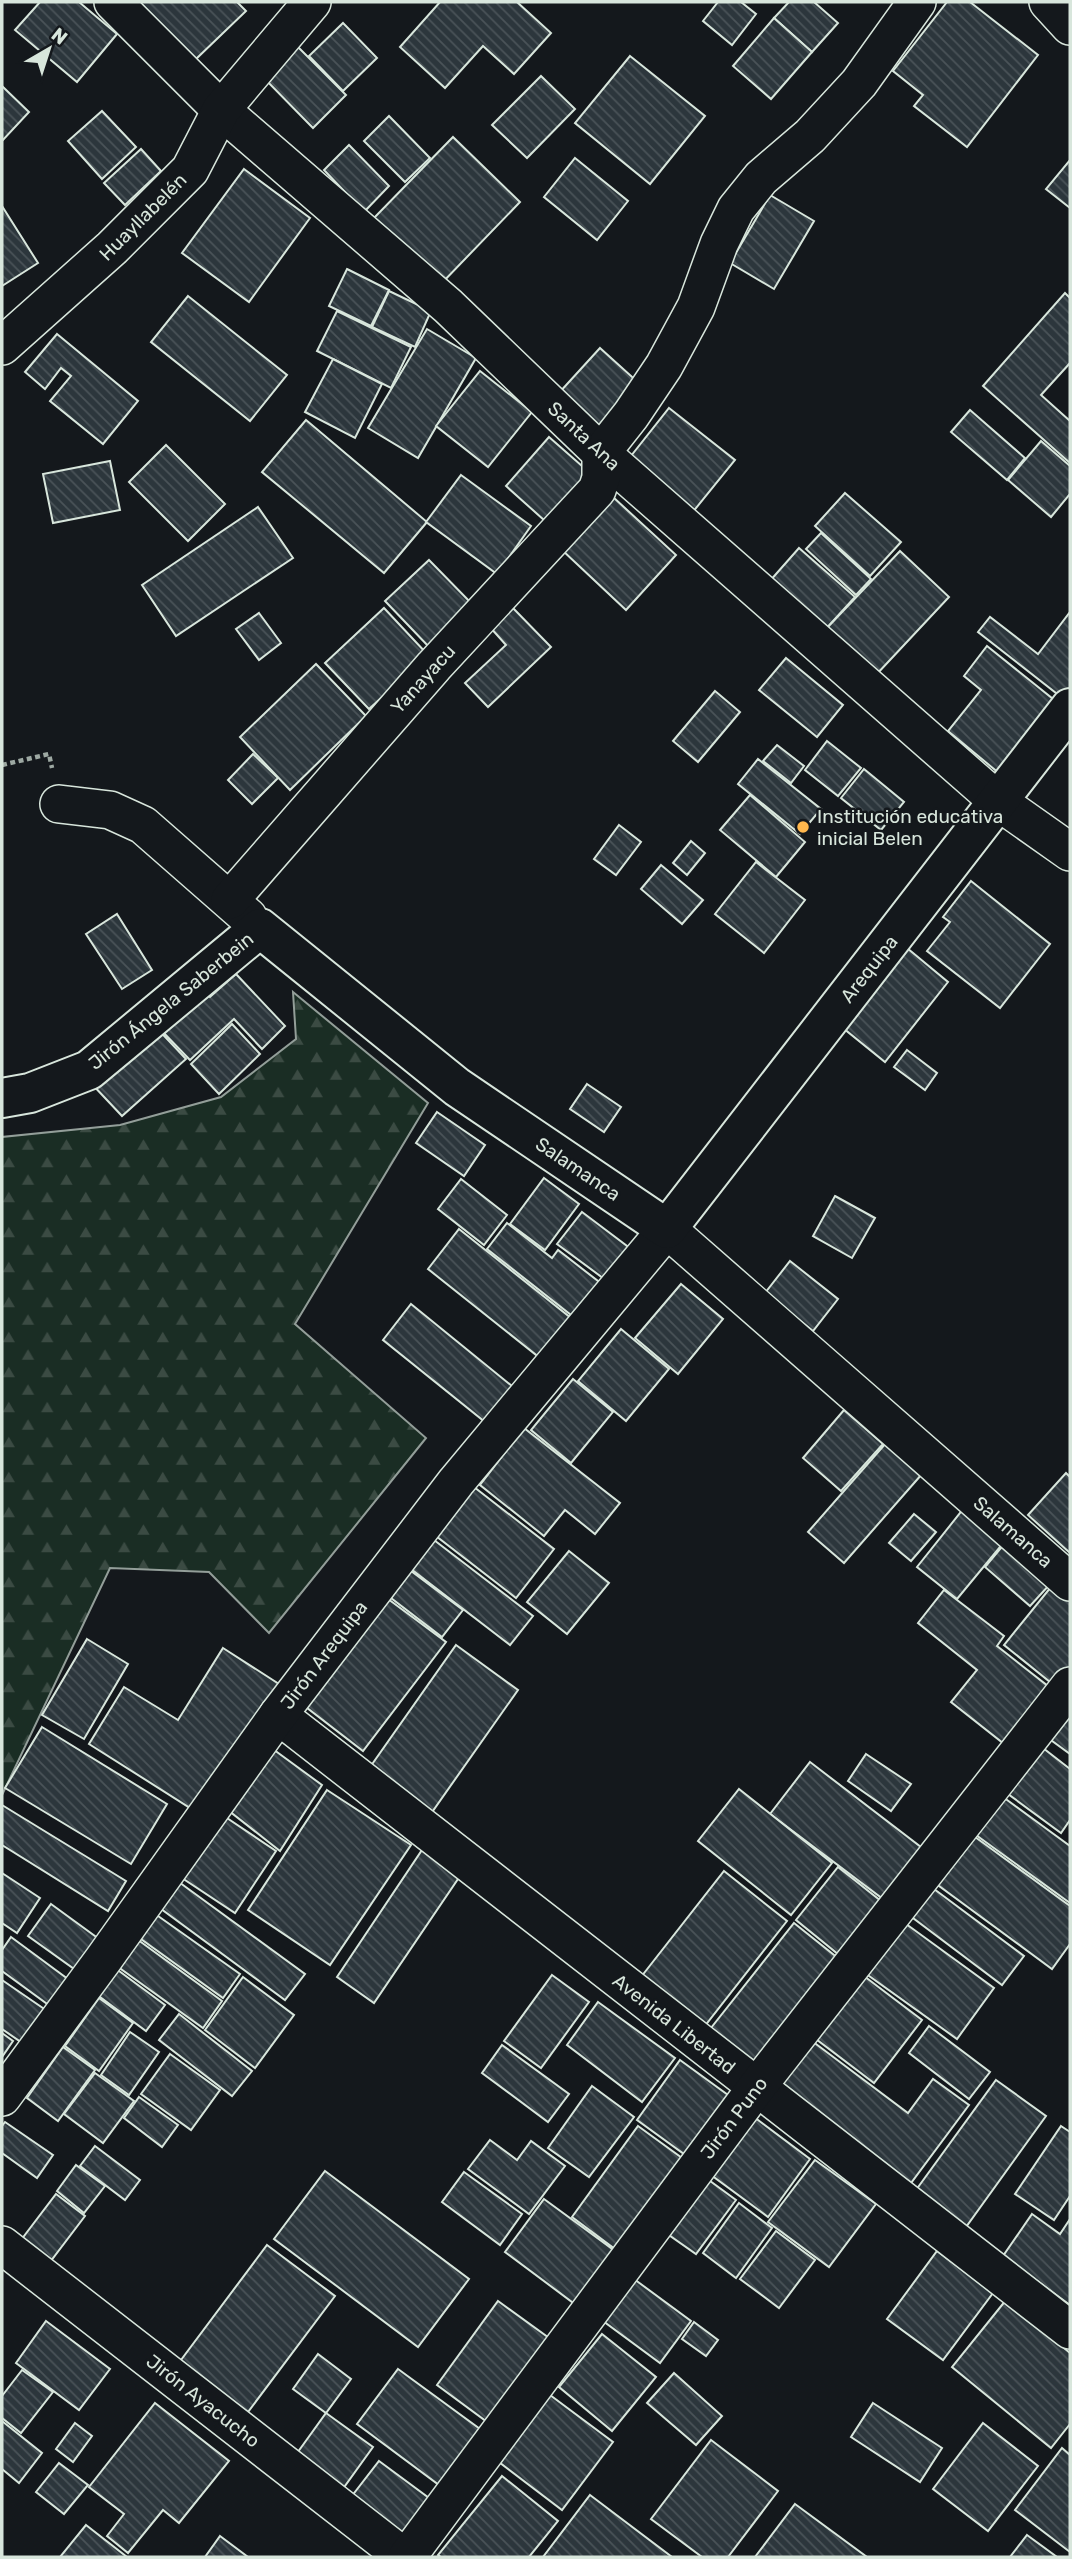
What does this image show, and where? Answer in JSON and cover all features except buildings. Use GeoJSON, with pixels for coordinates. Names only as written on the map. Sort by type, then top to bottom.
{"type":"FeatureCollection","features":[{"type":"Feature","properties":{"kind":"main road","name":"Arequipa"},"geometry":{"type":"LineString","coordinates":[[667,1229],[1070,708]]}},
{"type":"Feature","properties":{"kind":"main road","name":"Salamanca"},"geometry":{"type":"LineString","coordinates":[[260,928],[457,1087],[667,1229]]}},
{"type":"Feature","properties":{"kind":"main road","name":"Jirón Ángela Saberbein"},"geometry":{"type":"LineString","coordinates":[[2,1098],[30,1093],[89,1070],[260,928]]}},
{"type":"Feature","properties":{"kind":"street","name":"Santa Ana"},"geometry":{"type":"LineString","coordinates":[[113,2],[221,110],[448,306],[601,453],[999,802],[1070,852]]}},
{"type":"Feature","properties":{"kind":"street","name":"Huayllabelén"},"geometry":{"type":"LineString","coordinates":[[2,346],[112,248],[190,170],[221,110],[312,2]]}},
{"type":"Feature","properties":{"kind":"street"},"geometry":{"type":"LineString","coordinates":[[601,453],[664,366],[696,307],[719,244],[736,209],[761,178],[810,136],[859,83],[917,2]]}},
{"type":"Feature","properties":{"kind":"street"},"geometry":{"type":"LineString","coordinates":[[1048,2],[1070,26]]}},
{"type":"Feature","properties":{"kind":"street","name":"Yanayacu"},"geometry":{"type":"LineString","coordinates":[[230,900],[434,666],[597,490],[601,478],[601,453]]}},
{"type":"Feature","properties":{"kind":"street","name":"Salamanca"},"geometry":{"type":"LineString","coordinates":[[60,804],[110,810],[143,825],[260,928]]}},
{"type":"Feature","properties":{"kind":"street","name":"Salamanca"},"geometry":{"type":"LineString","coordinates":[[667,1229],[1070,1582]]}},
{"type":"Feature","properties":{"kind":"street","name":"Jirón Arequipa"},"geometry":{"type":"LineString","coordinates":[[2,2097],[278,1716],[456,1482],[667,1229]]}},
{"type":"Feature","properties":{"kind":"street","name":"Jirón Puno"},"geometry":{"type":"LineString","coordinates":[[406,2557],[756,2088],[1070,1686]]}},
{"type":"Feature","properties":{"kind":"street","name":"Avenida Libertad"},"geometry":{"type":"LineString","coordinates":[[278,1716],[1070,2330]]}},
{"type":"Feature","properties":{"kind":"street","name":"Jirón Ayacucho"},"geometry":{"type":"LineString","coordinates":[[2,2245],[406,2557]]}},
{"type":"Feature","properties":{"kind":"green space"},"geometry":{"type":"Polygon","coordinates":[[[293,992],[428,1103],[295,1324],[426,1438],[269,1633],[209,1572],[110,1568],[2,1795],[2,1137],[120,1125],[221,1097],[296,1039],[293,992]]]}},
{"type":"Feature","properties":{"kind":"place","name":"Institución educativa inicial Belen"},"geometry":{"type":"Point","coordinates":[803,827]}}]}
